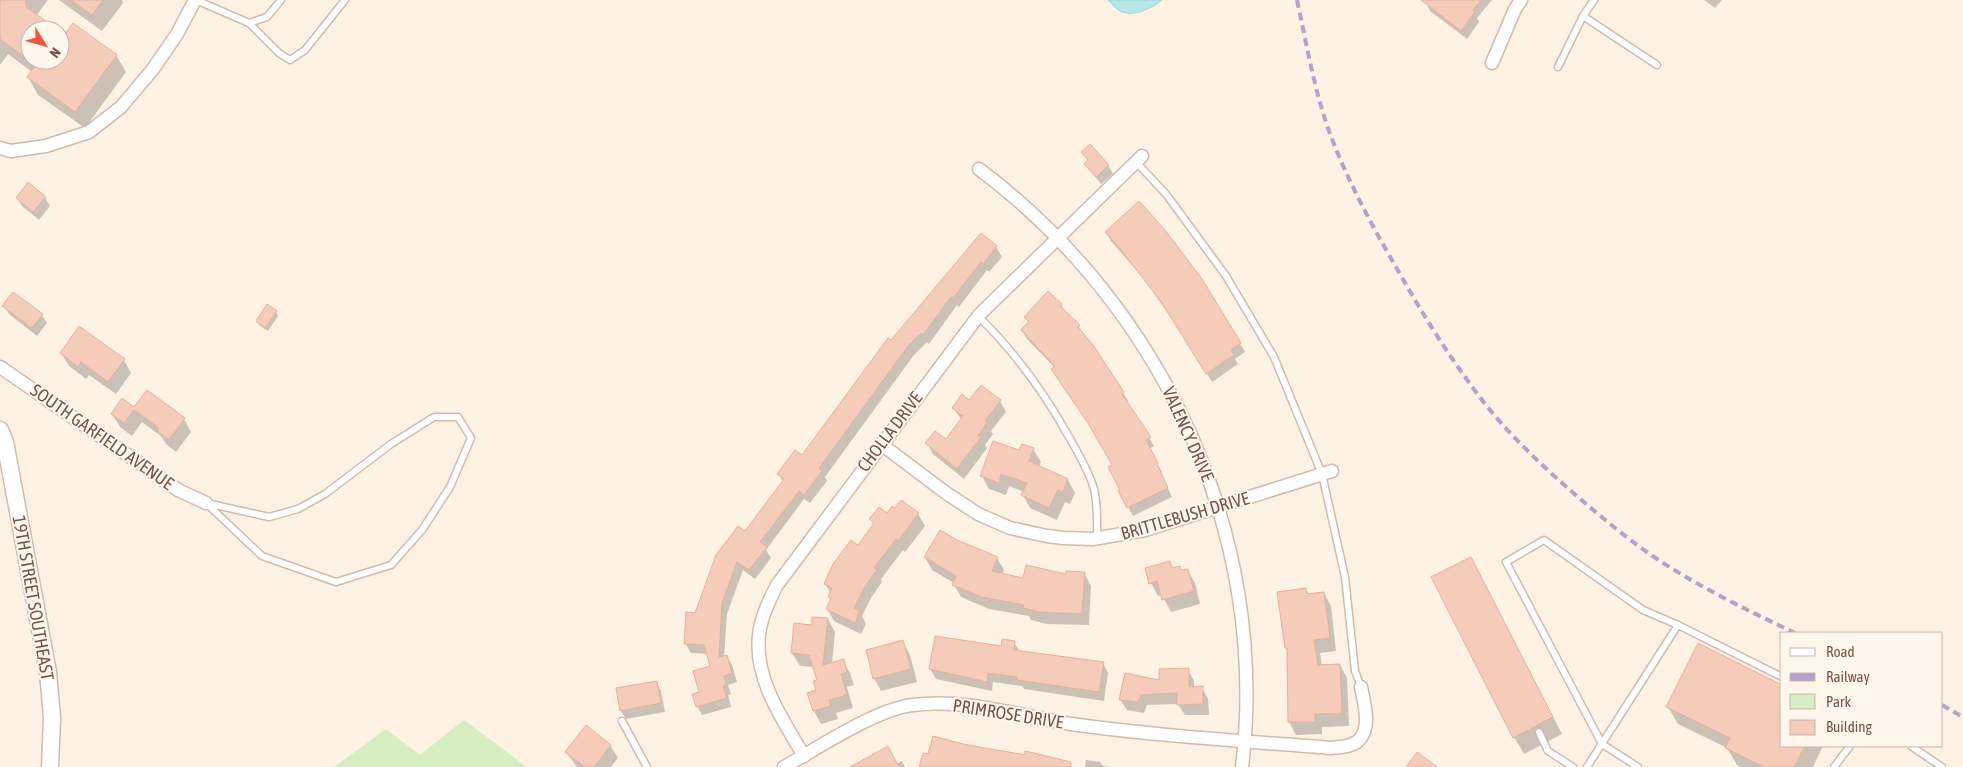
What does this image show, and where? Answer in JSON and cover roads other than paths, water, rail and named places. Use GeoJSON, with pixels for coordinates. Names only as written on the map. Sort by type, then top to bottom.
{"type":"FeatureCollection","features":[{"type":"Feature","properties":{"kind":"street"},"geometry":{"type":"LineString","coordinates":[[0,148],[11,151],[46,146],[90,132],[121,107],[153,69],[177,34],[196,0]]}},
{"type":"Feature","properties":{"kind":"street"},"geometry":{"type":"LineString","coordinates":[[1492,63],[1515,9],[1521,0]]}},
{"type":"Feature","properties":{"kind":"street","name":"CHOLLA DRIVE"},"geometry":{"type":"LineString","coordinates":[[804,756],[782,717],[764,679],[758,651],[762,621],[777,585],[978,316],[1139,159]]}},
{"type":"Feature","properties":{"kind":"street","name":"VALENCY DRIVE"},"geometry":{"type":"LineString","coordinates":[[979,169],[1021,202],[1058,237],[1099,283],[1146,348],[1186,422],[1217,506],[1230,554],[1244,635],[1246,677],[1245,741],[1242,767]]}},
{"type":"Feature","properties":{"kind":"street","name":"SOUTH GARFIELD AVENUE"},"geometry":{"type":"LineString","coordinates":[[0,367],[178,490],[206,503]]}},
{"type":"Feature","properties":{"kind":"street","name":"19TH STREET SOUTHEAST"},"geometry":{"type":"LineString","coordinates":[[0,430],[5,442],[48,672],[52,718],[50,767]]}},
{"type":"Feature","properties":{"kind":"street","name":"BRITTLEBUSH DRIVE"},"geometry":{"type":"LineString","coordinates":[[881,444],[962,504],[996,523],[1047,536],[1097,538],[1145,530],[1327,472]]}},
{"type":"Feature","properties":{"kind":"street","name":"PRIMROSE DRIVE"},"geometry":{"type":"LineString","coordinates":[[784,767],[862,723],[912,705],[942,704],[1108,728],[1245,741],[1331,748],[1346,746],[1358,742],[1363,732],[1366,719],[1361,687]]}},
{"type":"Feature","properties":{"kind":"lane"},"geometry":{"type":"LineString","coordinates":[[196,0],[249,23],[279,53],[290,60],[305,50],[345,0]]}},
{"type":"Feature","properties":{"kind":"lane"},"geometry":{"type":"LineString","coordinates":[[249,23],[268,17],[281,0]]}},
{"type":"Feature","properties":{"kind":"lane"},"geometry":{"type":"LineString","coordinates":[[1558,67],[1583,16],[1594,0]]}},
{"type":"Feature","properties":{"kind":"lane"},"geometry":{"type":"LineString","coordinates":[[1583,16],[1657,65]]}},
{"type":"Feature","properties":{"kind":"lane"},"geometry":{"type":"LineString","coordinates":[[1139,159],[1230,282],[1274,357],[1327,472],[1345,577],[1355,670],[1361,687]]}},
{"type":"Feature","properties":{"kind":"lane"},"geometry":{"type":"LineString","coordinates":[[978,316],[1024,366],[1052,406],[1078,453],[1094,489],[1097,512],[1097,538]]}},
{"type":"Feature","properties":{"kind":"lane"},"geometry":{"type":"LineString","coordinates":[[434,417],[458,417],[471,438],[450,487],[422,530],[391,565],[336,582],[262,556],[206,503],[269,517],[298,509],[325,494],[391,444],[434,417]]}},
{"type":"Feature","properties":{"kind":"lane"},"geometry":{"type":"LineString","coordinates":[[1638,767],[1602,744],[1506,562],[1544,540],[1643,610],[1678,625],[1780,676]]}},
{"type":"Feature","properties":{"kind":"lane"},"geometry":{"type":"LineString","coordinates":[[1588,767],[1678,625]]}},
{"type":"Feature","properties":{"kind":"lane"},"geometry":{"type":"LineString","coordinates":[[622,721],[647,767]]}},
{"type":"Feature","properties":{"kind":"lane"},"geometry":{"type":"LineString","coordinates":[[1539,732],[1548,751],[1573,767]]}},
{"type":"Feature","properties":{"kind":"lane"},"geometry":{"type":"LineString","coordinates":[[1834,767],[1849,747]]}},
{"type":"Feature","properties":{"kind":"lane"},"geometry":{"type":"LineString","coordinates":[[1912,747],[1942,767]]}},
{"type":"Feature","properties":{"kind":"water"},"geometry":{"type":"Polygon","coordinates":[[[1108,0],[1162,0],[1148,9],[1136,13],[1125,13],[1108,0]]]}},
{"type":"Feature","properties":{"kind":"railway"},"geometry":{"type":"LineString","coordinates":[[1297,0],[1321,105],[1332,139],[1347,174],[1372,225],[1432,329],[1481,399],[1510,433],[1541,464],[1574,494],[1654,557],[1741,607],[1793,632]]}},
{"type":"Feature","properties":{"kind":"railway"},"geometry":{"type":"LineString","coordinates":[[1943,706],[1963,717]]}}]}
